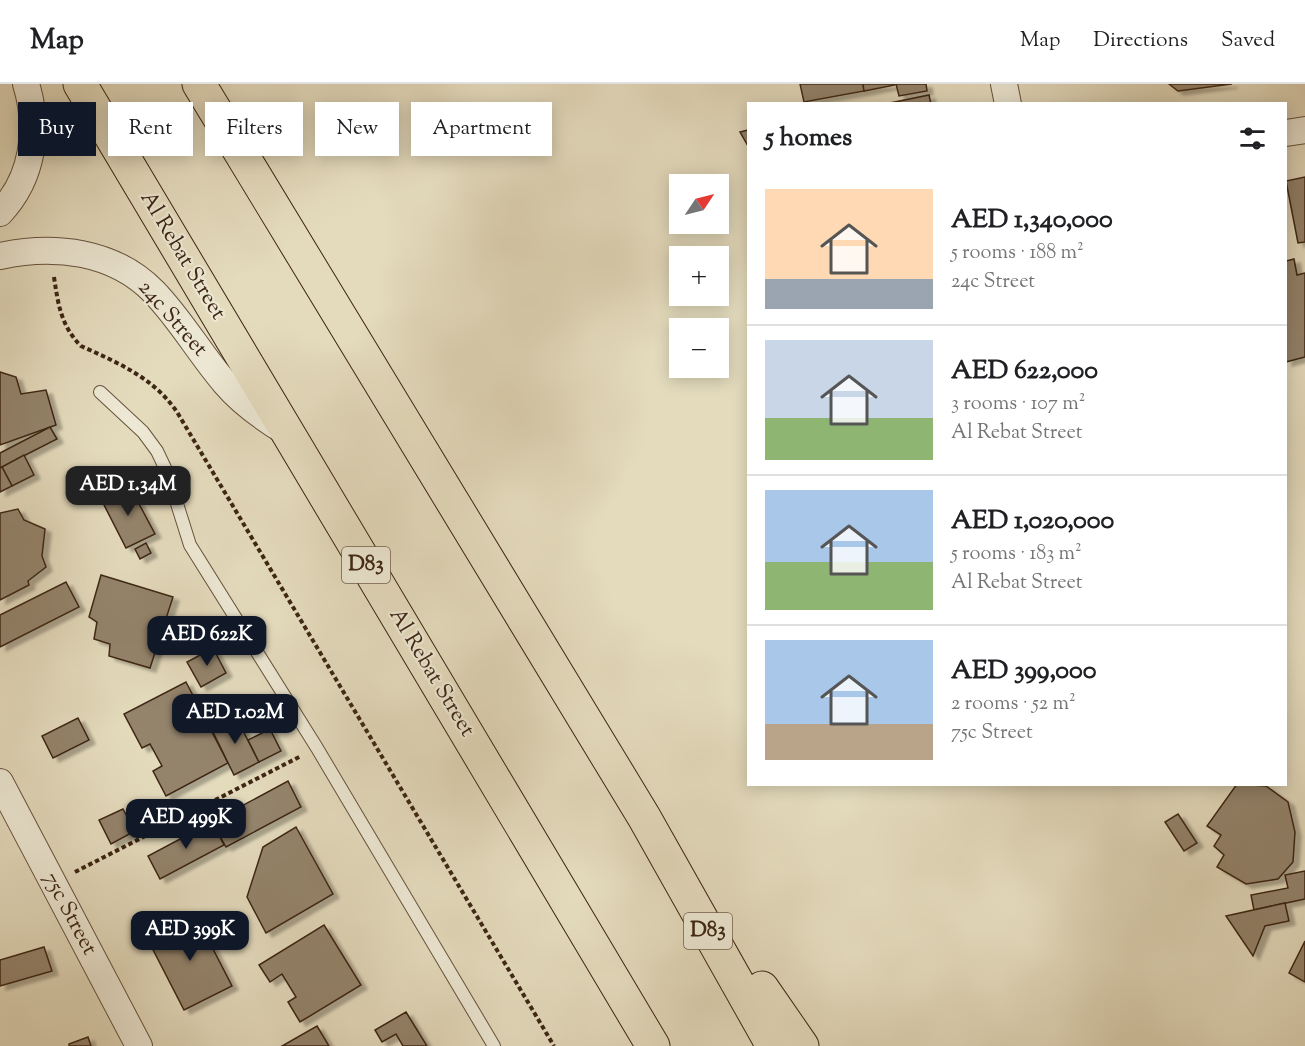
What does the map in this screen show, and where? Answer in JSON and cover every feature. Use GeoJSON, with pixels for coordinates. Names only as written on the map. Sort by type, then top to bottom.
{"type":"FeatureCollection","features":[{"type":"Feature","properties":{"kind":"highway","name":"Al Rebat Street"},"geometry":{"type":"LineString","coordinates":[[80,84],[654,1046]]}},
{"type":"Feature","properties":{"kind":"highway","name":"D83"},"geometry":{"type":"LineString","coordinates":[[199,84],[644,817],[773,1046]]}},
{"type":"Feature","properties":{"kind":"highway"},"geometry":{"type":"LineString","coordinates":[[644,817],[802,1046]]}},
{"type":"Feature","properties":{"kind":"street"},"geometry":{"type":"LineString","coordinates":[[0,213],[17,191],[31,154],[33,115],[26,84]]}},
{"type":"Feature","properties":{"kind":"street"},"geometry":{"type":"LineString","coordinates":[[1004,84],[1008,102]]}},
{"type":"Feature","properties":{"kind":"street"},"geometry":{"type":"LineString","coordinates":[[1287,133],[1305,130]]}},
{"type":"Feature","properties":{"kind":"street","name":"24c Street"},"geometry":{"type":"LineString","coordinates":[[0,256],[50,251],[94,256],[134,275],[170,310],[225,383],[243,402],[286,432]]}},
{"type":"Feature","properties":{"kind":"street","name":"75c Street"},"geometry":{"type":"LineString","coordinates":[[0,782],[139,1046]]}},
{"type":"Feature","properties":{"kind":"lane"},"geometry":{"type":"LineString","coordinates":[[100,392],[143,432],[156,451],[167,472],[177,512],[190,545],[317,748],[494,1046]]}},
{"type":"Feature","properties":{"kind":"path"},"geometry":{"type":"LineString","coordinates":[[50,251],[59,310],[66,328],[81,346],[150,381],[165,394],[554,1046]]}},
{"type":"Feature","properties":{"kind":"path"},"geometry":{"type":"LineString","coordinates":[[53,883],[317,748]]}},
{"type":"Feature","properties":{"kind":"building"},"geometry":{"type":"Polygon","coordinates":[[[800,84],[863,84],[864,91],[804,102],[800,84]]]}},
{"type":"Feature","properties":{"kind":"building"},"geometry":{"type":"Polygon","coordinates":[[[863,84],[895,84],[895,85],[864,91],[863,84]]]}},
{"type":"Feature","properties":{"kind":"building"},"geometry":{"type":"Polygon","coordinates":[[[896,84],[926,84],[927,91],[899,96],[896,84]]]}},
{"type":"Feature","properties":{"kind":"building"},"geometry":{"type":"Polygon","coordinates":[[[1169,84],[1232,84],[1178,91],[1169,84]]]}},
{"type":"Feature","properties":{"kind":"building"},"geometry":{"type":"Polygon","coordinates":[[[929,95],[931,102],[895,102],[929,95]]]}},
{"type":"Feature","properties":{"kind":"building"},"geometry":{"type":"Polygon","coordinates":[[[747,130],[747,144],[740,132],[747,130]]]}},
{"type":"Feature","properties":{"kind":"building"},"geometry":{"type":"Polygon","coordinates":[[[1305,177],[1305,242],[1298,243],[1287,181],[1305,177]]]}},
{"type":"Feature","properties":{"kind":"building"},"geometry":{"type":"Polygon","coordinates":[[[1294,259],[1297,275],[1305,273],[1305,357],[1287,362],[1287,261],[1294,259]]]}},
{"type":"Feature","properties":{"kind":"building"},"geometry":{"type":"Polygon","coordinates":[[[0,372],[16,377],[21,394],[46,390],[56,425],[0,445],[0,372]]]}},
{"type":"Feature","properties":{"kind":"building"},"geometry":{"type":"Polygon","coordinates":[[[50,427],[57,439],[0,468],[0,453],[50,427]]]}},
{"type":"Feature","properties":{"kind":"building"},"geometry":{"type":"Polygon","coordinates":[[[24,455],[34,475],[12,486],[2,467],[24,455]]]}},
{"type":"Feature","properties":{"kind":"building"},"geometry":{"type":"Polygon","coordinates":[[[2,467],[12,486],[0,492],[0,468],[2,467]]]}},
{"type":"Feature","properties":{"kind":"building"},"geometry":{"type":"Polygon","coordinates":[[[129,485],[155,534],[126,548],[101,499],[129,485]]]}},
{"type":"Feature","properties":{"kind":"building"},"geometry":{"type":"Polygon","coordinates":[[[18,509],[24,520],[45,529],[42,556],[46,567],[28,581],[29,585],[0,600],[0,513],[18,509]]]}},
{"type":"Feature","properties":{"kind":"building"},"geometry":{"type":"Polygon","coordinates":[[[146,543],[151,553],[140,559],[135,549],[146,543]]]}},
{"type":"Feature","properties":{"kind":"building"},"geometry":{"type":"Polygon","coordinates":[[[101,575],[173,597],[150,668],[109,656],[110,644],[94,639],[97,622],[89,617],[101,575]]]}},
{"type":"Feature","properties":{"kind":"building"},"geometry":{"type":"Polygon","coordinates":[[[66,582],[79,607],[0,647],[0,615],[66,582]]]}},
{"type":"Feature","properties":{"kind":"building"},"geometry":{"type":"Polygon","coordinates":[[[213,648],[226,673],[201,687],[187,662],[213,648]]]}},
{"type":"Feature","properties":{"kind":"building"},"geometry":{"type":"Polygon","coordinates":[[[186,682],[228,763],[166,796],[153,771],[162,766],[150,744],[142,748],[124,714],[186,682]]]}},
{"type":"Feature","properties":{"kind":"building"},"geometry":{"type":"Polygon","coordinates":[[[235,715],[259,762],[234,775],[211,728],[235,715]]]}},
{"type":"Feature","properties":{"kind":"building"},"geometry":{"type":"Polygon","coordinates":[[[78,718],[89,740],[53,758],[42,736],[78,718]]]}},
{"type":"Feature","properties":{"kind":"building"},"geometry":{"type":"Polygon","coordinates":[[[270,729],[281,751],[259,762],[248,740],[270,729]]]}},
{"type":"Feature","properties":{"kind":"building"},"geometry":{"type":"Polygon","coordinates":[[[288,781],[301,807],[226,847],[212,822],[288,781]]]}},
{"type":"Feature","properties":{"kind":"building"},"geometry":{"type":"Polygon","coordinates":[[[1236,786],[1266,786],[1288,802],[1295,832],[1293,862],[1278,879],[1246,884],[1217,867],[1224,855],[1214,846],[1221,835],[1207,826],[1236,786]]]}},
{"type":"Feature","properties":{"kind":"building"},"geometry":{"type":"Polygon","coordinates":[[[123,809],[135,831],[111,844],[99,820],[123,809]]]}},
{"type":"Feature","properties":{"kind":"building"},"geometry":{"type":"Polygon","coordinates":[[[1178,814],[1197,843],[1184,851],[1165,822],[1178,814]]]}},
{"type":"Feature","properties":{"kind":"building"},"geometry":{"type":"Polygon","coordinates":[[[212,822],[224,845],[160,879],[148,856],[212,822]]]}},
{"type":"Feature","properties":{"kind":"building"},"geometry":{"type":"Polygon","coordinates":[[[296,827],[333,894],[266,933],[247,897],[263,847],[296,827]]]}},
{"type":"Feature","properties":{"kind":"building"},"geometry":{"type":"Polygon","coordinates":[[[1305,871],[1305,899],[1254,910],[1251,895],[1288,888],[1285,875],[1305,871]]]}},
{"type":"Feature","properties":{"kind":"building"},"geometry":{"type":"Polygon","coordinates":[[[1285,903],[1289,921],[1265,926],[1253,956],[1226,916],[1285,903]]]}},
{"type":"Feature","properties":{"kind":"building"},"geometry":{"type":"Polygon","coordinates":[[[195,914],[232,986],[184,1010],[147,938],[195,914]]]}},
{"type":"Feature","properties":{"kind":"building"},"geometry":{"type":"Polygon","coordinates":[[[324,925],[361,985],[300,1022],[288,1002],[296,997],[282,974],[270,982],[259,965],[324,925]]]}},
{"type":"Feature","properties":{"kind":"building"},"geometry":{"type":"Polygon","coordinates":[[[1305,941],[1305,982],[1289,973],[1305,941]]]}},
{"type":"Feature","properties":{"kind":"building"},"geometry":{"type":"Polygon","coordinates":[[[44,947],[52,971],[0,986],[0,960],[44,947]]]}},
{"type":"Feature","properties":{"kind":"building"},"geometry":{"type":"Polygon","coordinates":[[[406,1012],[427,1046],[403,1046],[396,1034],[382,1042],[375,1030],[406,1012]]]}},
{"type":"Feature","properties":{"kind":"building"},"geometry":{"type":"Polygon","coordinates":[[[317,1026],[329,1046],[282,1046],[317,1026]]]}},
{"type":"Feature","properties":{"kind":"building"},"geometry":{"type":"Polygon","coordinates":[[[88,1037],[91,1046],[69,1046],[69,1044],[88,1037]]]}}]}
